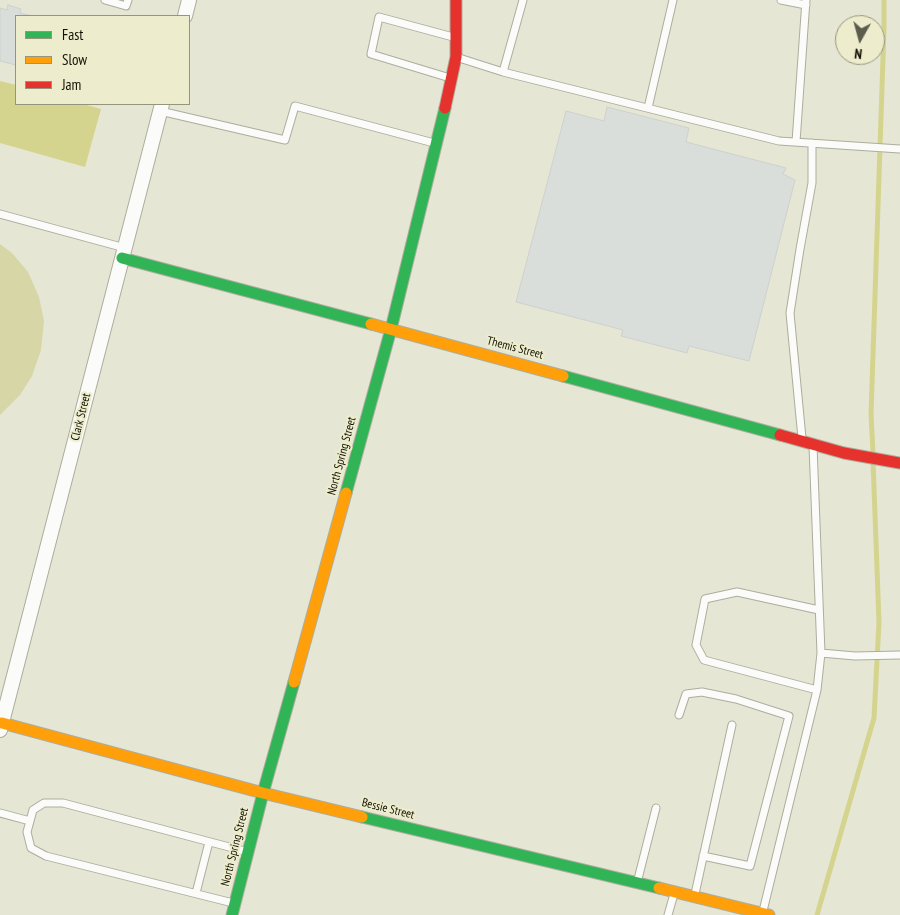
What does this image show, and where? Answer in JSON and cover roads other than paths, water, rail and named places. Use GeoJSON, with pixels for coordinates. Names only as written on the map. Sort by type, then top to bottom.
{"type":"FeatureCollection","features":[{"type":"Feature","properties":{"kind":"street"},"geometry":{"type":"LineString","coordinates":[[184,15],[189,0]]}},
{"type":"Feature","properties":{"kind":"street","name":"North Spring Street"},"geometry":{"type":"LineString","coordinates":[[233,909],[263,793],[391,329],[437,144],[456,57],[456,0]]}},
{"type":"Feature","properties":{"kind":"street","name":"Clark Street"},"geometry":{"type":"LineString","coordinates":[[1,727],[161,107]]}},
{"type":"Feature","properties":{"kind":"street","name":"Themis Street"},"geometry":{"type":"LineString","coordinates":[[123,253],[391,329],[844,453],[899,463]]}},
{"type":"Feature","properties":{"kind":"street","name":"Bessie Street"},"geometry":{"type":"LineString","coordinates":[[1,727],[263,793],[766,914]]}},
{"type":"Feature","properties":{"kind":"lane"},"geometry":{"type":"LineString","coordinates":[[105,0],[126,6],[128,0]]}},
{"type":"Feature","properties":{"kind":"lane"},"geometry":{"type":"LineString","coordinates":[[503,72],[523,0]]}},
{"type":"Feature","properties":{"kind":"lane"},"geometry":{"type":"LineString","coordinates":[[648,108],[673,0]]}},
{"type":"Feature","properties":{"kind":"lane"},"geometry":{"type":"LineString","coordinates":[[781,0],[806,3],[796,142]]}},
{"type":"Feature","properties":{"kind":"lane"},"geometry":{"type":"LineString","coordinates":[[452,78],[371,54],[379,18],[456,38]]}},
{"type":"Feature","properties":{"kind":"lane"},"geometry":{"type":"LineString","coordinates":[[456,57],[503,72],[779,141],[900,149]]}},
{"type":"Feature","properties":{"kind":"lane"},"geometry":{"type":"LineString","coordinates":[[161,107],[285,140],[295,106],[437,144]]}},
{"type":"Feature","properties":{"kind":"lane"},"geometry":{"type":"LineString","coordinates":[[766,914],[817,690],[820,653],[808,443],[790,313],[812,183],[812,143]]}},
{"type":"Feature","properties":{"kind":"lane"},"geometry":{"type":"LineString","coordinates":[[0,214],[123,253]]}},
{"type":"Feature","properties":{"kind":"lane"},"geometry":{"type":"LineString","coordinates":[[817,690],[704,660],[696,645],[705,599],[737,592],[819,610]]}},
{"type":"Feature","properties":{"kind":"lane"},"geometry":{"type":"LineString","coordinates":[[820,653],[855,656],[900,655]]}},
{"type":"Feature","properties":{"kind":"lane"},"geometry":{"type":"LineString","coordinates":[[679,715],[686,694],[702,692],[736,699],[789,716],[750,866],[703,856]]}},
{"type":"Feature","properties":{"kind":"lane"},"geometry":{"type":"LineString","coordinates":[[694,897],[732,725]]}},
{"type":"Feature","properties":{"kind":"lane"},"geometry":{"type":"LineString","coordinates":[[233,909],[196,894],[46,856],[31,848],[27,832],[33,810],[44,803],[63,803],[248,852]]}},
{"type":"Feature","properties":{"kind":"lane"},"geometry":{"type":"LineString","coordinates":[[636,883],[656,808]]}},
{"type":"Feature","properties":{"kind":"lane"},"geometry":{"type":"LineString","coordinates":[[0,813],[30,821]]}},
{"type":"Feature","properties":{"kind":"lane"},"geometry":{"type":"LineString","coordinates":[[196,894],[209,842]]}},
{"type":"Feature","properties":{"kind":"lane"},"geometry":{"type":"LineString","coordinates":[[668,915],[674,892]]}},
{"type":"Feature","properties":{"kind":"waterway"},"geometry":{"type":"LineString","coordinates":[[873,453],[871,414],[884,0]]}},
{"type":"Feature","properties":{"kind":"waterway"},"geometry":{"type":"LineString","coordinates":[[817,915],[874,718],[879,622],[873,461]]}}]}
